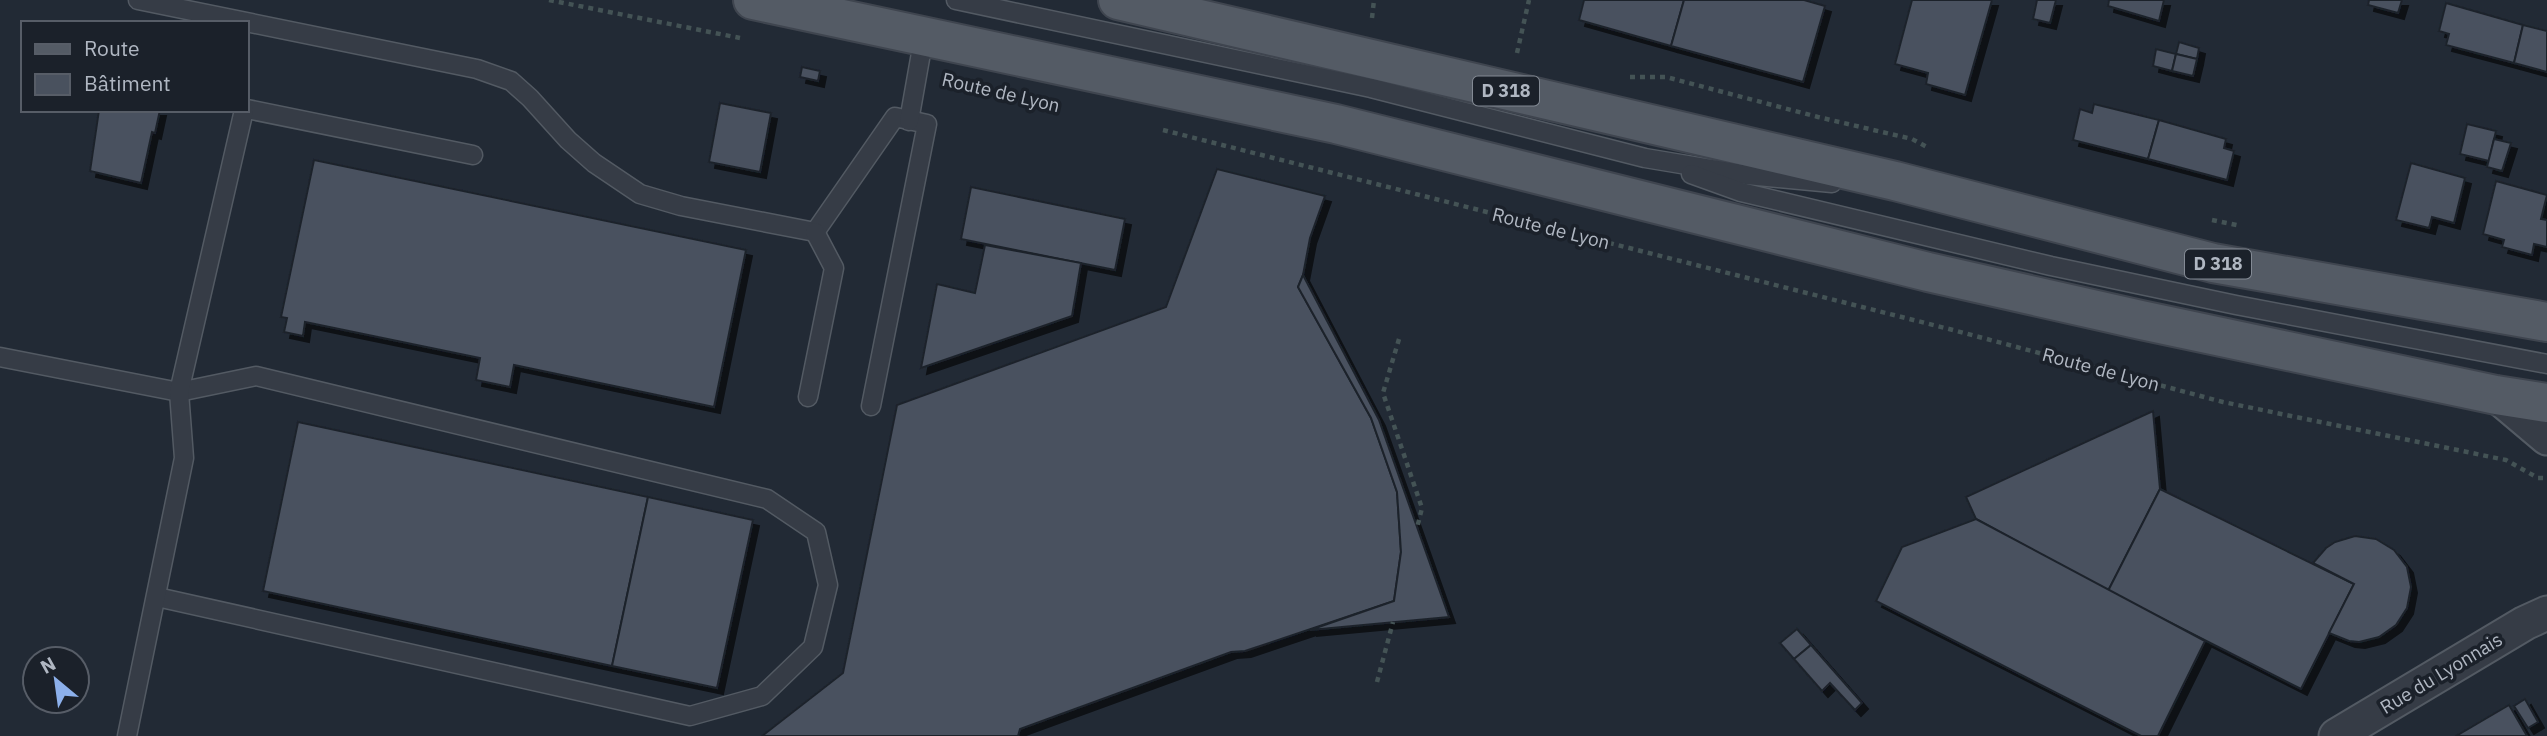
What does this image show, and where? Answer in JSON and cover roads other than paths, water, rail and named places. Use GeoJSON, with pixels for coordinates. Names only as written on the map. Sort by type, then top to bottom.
{"type":"FeatureCollection","features":[{"type":"Feature","properties":{"kind":"main road","name":"Route de Lyon"},"geometry":{"type":"LineString","coordinates":[[753,0],[1336,124],[1928,272],[2154,323],[2496,395],[2547,403]]}},
{"type":"Feature","properties":{"kind":"main road","name":"D 318"},"geometry":{"type":"LineString","coordinates":[[1118,0],[1895,181],[2213,263],[2547,322]]}},
{"type":"Feature","properties":{"kind":"street","name":"Route de Lyon"},"geometry":{"type":"LineString","coordinates":[[2496,395],[2547,438]]}},
{"type":"Feature","properties":{"kind":"street","name":"Rue du Lyonnais"},"geometry":{"type":"LineString","coordinates":[[2336,736],[2540,612]]}},
{"type":"Feature","properties":{"kind":"lane"},"geometry":{"type":"LineString","coordinates":[[138,0],[241,21]]}},
{"type":"Feature","properties":{"kind":"lane"},"geometry":{"type":"LineString","coordinates":[[956,0],[1371,88],[1645,158],[1759,177],[1836,183],[1895,181]]}},
{"type":"Feature","properties":{"kind":"lane"},"geometry":{"type":"LineString","coordinates":[[248,22],[477,69],[511,81],[594,163],[640,194],[681,206],[815,232]]}},
{"type":"Feature","properties":{"kind":"lane"},"geometry":{"type":"LineString","coordinates":[[909,121],[924,36]]}},
{"type":"Feature","properties":{"kind":"lane"},"geometry":{"type":"LineString","coordinates":[[248,110],[473,155]]}},
{"type":"Feature","properties":{"kind":"lane"},"geometry":{"type":"LineString","coordinates":[[127,736],[184,458],[178,392],[244,112]]}},
{"type":"Feature","properties":{"kind":"lane"},"geometry":{"type":"LineString","coordinates":[[815,232],[895,117],[928,124],[871,406]]}},
{"type":"Feature","properties":{"kind":"lane"},"geometry":{"type":"LineString","coordinates":[[1645,158],[1741,192],[2051,266],[2236,305],[2547,364]]}},
{"type":"Feature","properties":{"kind":"lane"},"geometry":{"type":"LineString","coordinates":[[808,397],[834,268],[815,232]]}},
{"type":"Feature","properties":{"kind":"lane"},"geometry":{"type":"LineString","coordinates":[[0,357],[178,392],[256,376],[767,499],[816,532],[828,585],[813,647],[762,696],[690,716],[157,597]]}}]}
